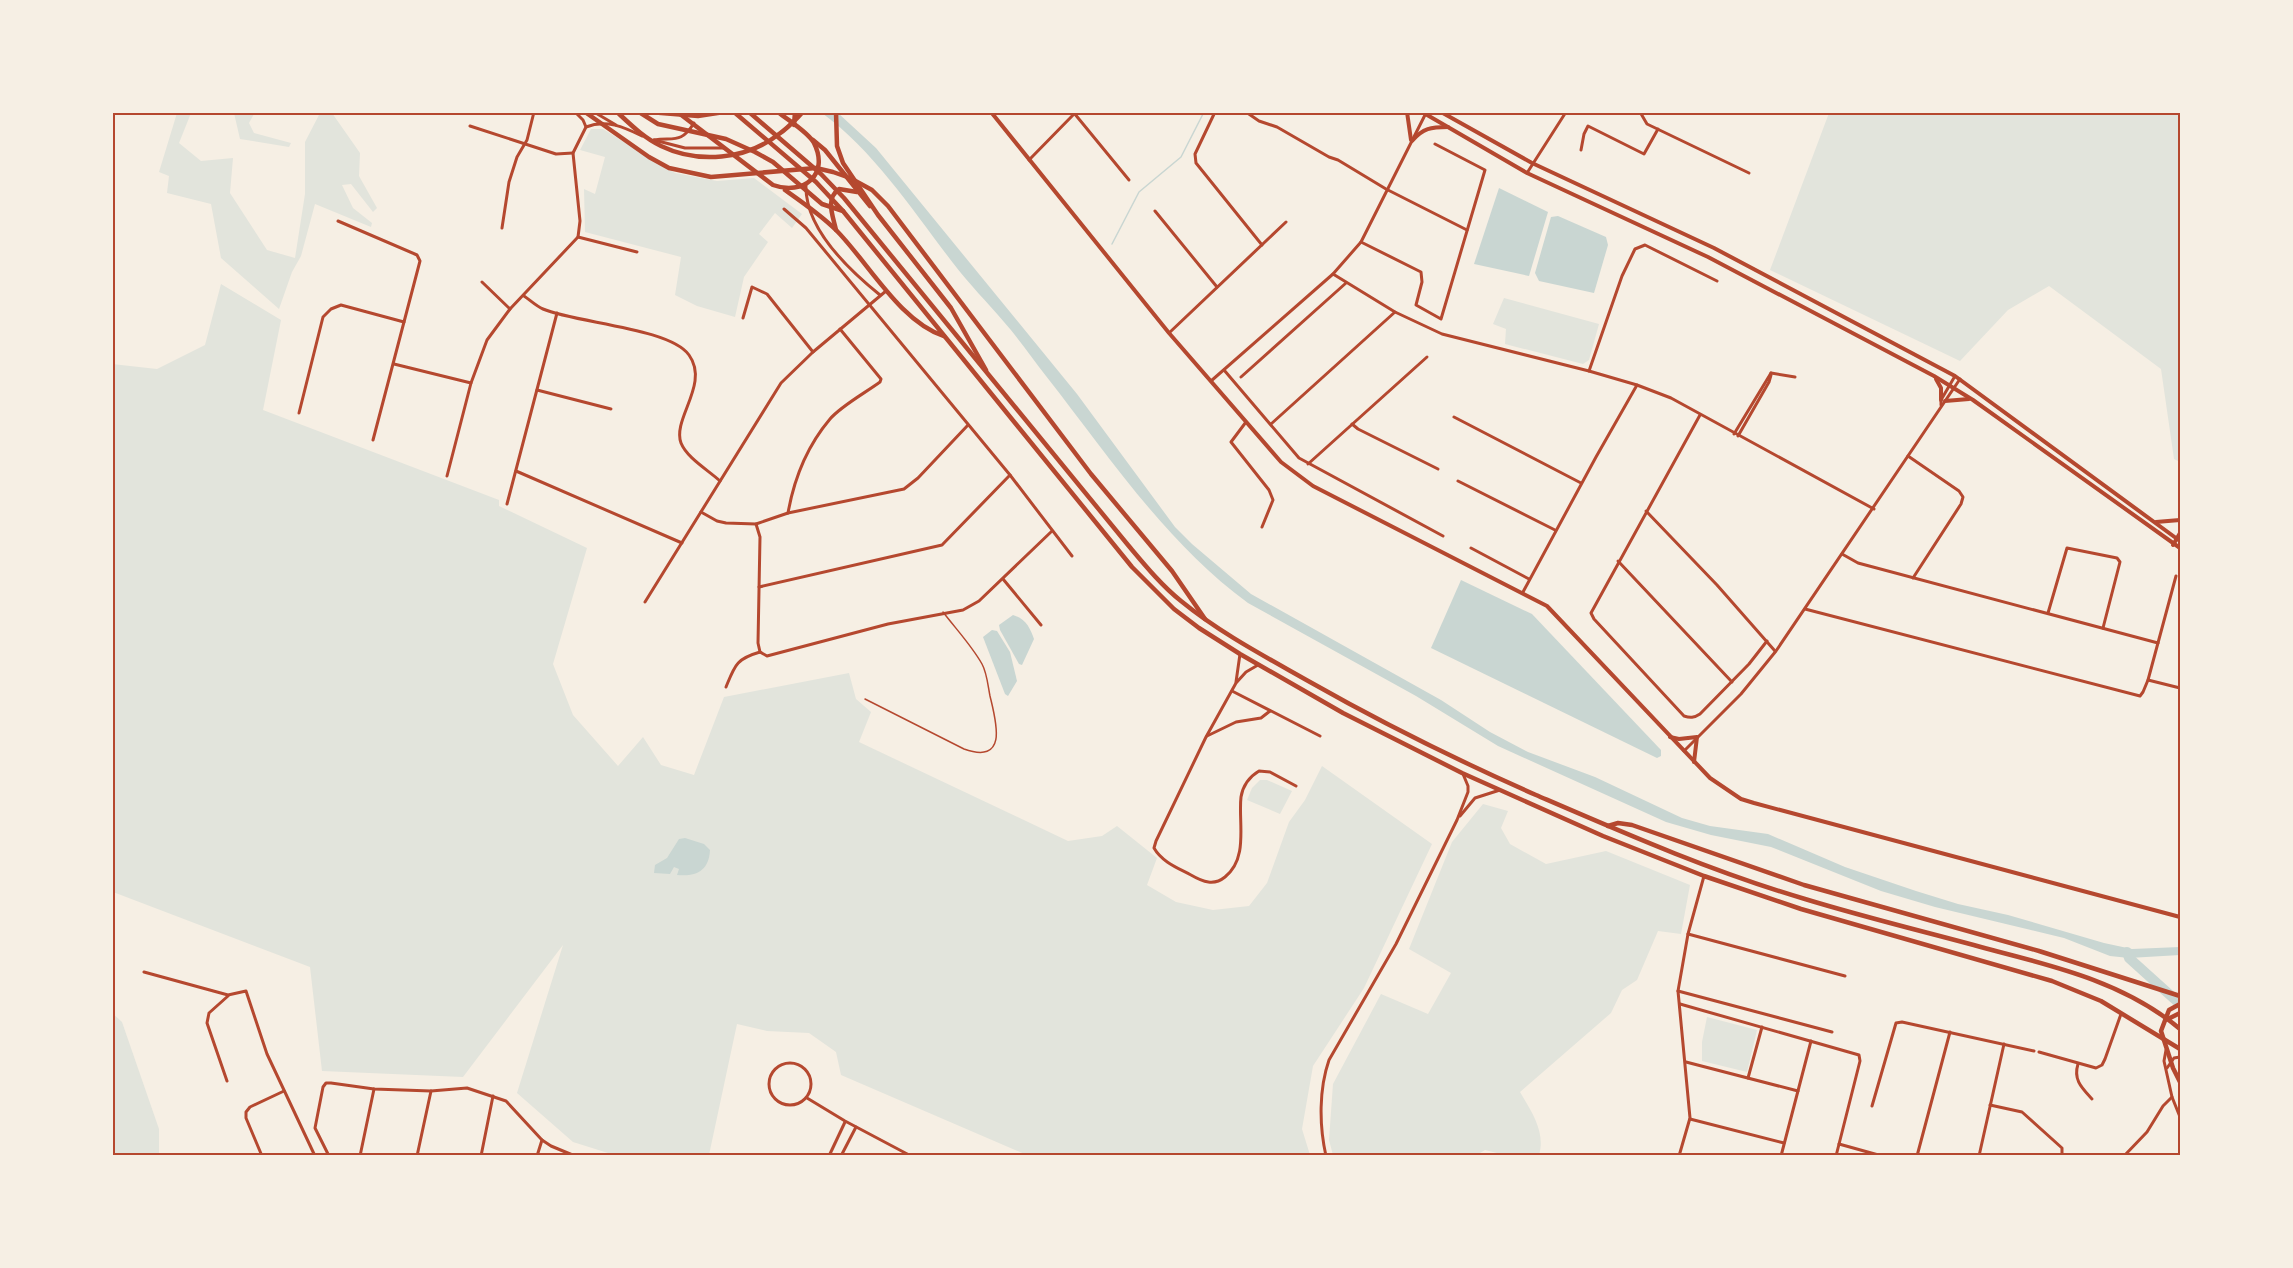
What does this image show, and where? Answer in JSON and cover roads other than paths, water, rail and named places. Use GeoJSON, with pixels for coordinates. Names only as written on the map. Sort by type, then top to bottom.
{"type":"FeatureCollection","features":[{"type":"Feature","properties":{"kind":"highway"},"geometry":{"type":"LineString","coordinates":[[585,112],[641,152],[669,168],[711,177],[816,168],[833,172],[872,190],[888,206],[1077,456],[1172,571],[1205,619]]}},
{"type":"Feature","properties":{"kind":"highway"},"geometry":{"type":"LineString","coordinates":[[617,112],[643,135],[661,146],[686,155],[723,157],[761,146],[779,135],[803,112]]}},
{"type":"Feature","properties":{"kind":"highway"},"geometry":{"type":"LineString","coordinates":[[639,112],[658,124],[726,139],[756,152],[773,162],[822,204],[843,212]]}},
{"type":"Feature","properties":{"kind":"highway"},"geometry":{"type":"LineString","coordinates":[[649,112],[698,116],[724,112]]}},
{"type":"Feature","properties":{"kind":"highway"},"geometry":{"type":"LineString","coordinates":[[678,112],[773,185],[785,190],[809,207],[836,230],[912,318],[930,331],[944,336]]}},
{"type":"Feature","properties":{"kind":"highway"},"geometry":{"type":"LineString","coordinates":[[693,123],[694,112]]}},
{"type":"Feature","properties":{"kind":"highway"},"geometry":{"type":"LineString","coordinates":[[734,112],[816,183],[843,212],[1132,567],[1174,609],[1199,628],[1258,665],[1343,713],[1462,773],[1603,836],[1704,876],[1801,909],[2078,990],[2122,1013],[2181,1049]]}},
{"type":"Feature","properties":{"kind":"highway"},"geometry":{"type":"LineString","coordinates":[[749,112],[822,174],[865,223],[1142,562],[1178,599],[1205,619],[1375,719],[1465,764],[1608,826],[1803,899],[2068,970],[2134,998],[2181,1029]]}},
{"type":"Feature","properties":{"kind":"highway"},"geometry":{"type":"LineString","coordinates":[[778,112],[825,150],[878,215],[951,308],[986,370]]}},
{"type":"Feature","properties":{"kind":"highway"},"geometry":{"type":"LineString","coordinates":[[794,125],[795,112]]}},
{"type":"Feature","properties":{"kind":"highway"},"geometry":{"type":"LineString","coordinates":[[836,112],[837,146],[843,163],[878,215]]}},
{"type":"Feature","properties":{"kind":"highway"},"geometry":{"type":"LineString","coordinates":[[785,190],[807,184],[815,175],[819,165],[819,156],[813,141]]}},
{"type":"Feature","properties":{"kind":"highway"},"geometry":{"type":"LineString","coordinates":[[836,230],[831,197],[839,189],[859,193]]}},
{"type":"Feature","properties":{"kind":"highway"},"geometry":{"type":"LineString","coordinates":[[1608,826],[1618,823],[1632,825],[1804,885],[2122,976],[2181,996]]}},
{"type":"Feature","properties":{"kind":"highway"},"geometry":{"type":"LineString","coordinates":[[2181,1004],[2169,1010],[2161,1031],[2173,1068],[2181,1082]]}},
{"type":"Feature","properties":{"kind":"highway"},"geometry":{"type":"LineString","coordinates":[[2163,1022],[2181,1013]]}},
{"type":"Feature","properties":{"kind":"main road"},"geometry":{"type":"LineString","coordinates":[[991,112],[1169,333],[1281,462],[1313,486],[1547,606],[1694,762],[1710,778],[1731,793],[1754,803],[2181,916]]}},
{"type":"Feature","properties":{"kind":"main road"},"geometry":{"type":"LineString","coordinates":[[1407,112],[1412,141]]}},
{"type":"Feature","properties":{"kind":"main road"},"geometry":{"type":"LineString","coordinates":[[1441,112],[1532,163],[1714,248],[1957,378],[2179,540]]}},
{"type":"Feature","properties":{"kind":"main road"},"geometry":{"type":"LineString","coordinates":[[1424,113],[1527,173],[1708,257],[1934,376],[1973,400],[2180,548]]}},
{"type":"Feature","properties":{"kind":"main road"},"geometry":{"type":"LineString","coordinates":[[1412,141],[1420,131],[1428,128],[1449,127]]}},
{"type":"Feature","properties":{"kind":"main road"},"geometry":{"type":"LineString","coordinates":[[1934,376],[1941,388],[1942,402],[1973,400]]}},
{"type":"Feature","properties":{"kind":"main road"},"geometry":{"type":"LineString","coordinates":[[2155,522],[2181,520]]}},
{"type":"Feature","properties":{"kind":"main road"},"geometry":{"type":"LineString","coordinates":[[2174,545],[2181,533]]}},
{"type":"Feature","properties":{"kind":"main road"},"geometry":{"type":"LineString","coordinates":[[1670,736],[1679,739],[1697,737],[1694,762]]}},
{"type":"Feature","properties":{"kind":"street"},"geometry":{"type":"LineString","coordinates":[[502,228],[509,182],[517,157],[527,140],[534,112]]}},
{"type":"Feature","properties":{"kind":"street"},"geometry":{"type":"LineString","coordinates":[[447,477],[471,383],[486,340],[510,309],[578,237],[580,221],[573,153],[586,127],[575,112]]}},
{"type":"Feature","properties":{"kind":"street"},"geometry":{"type":"LineString","coordinates":[[594,112],[618,126],[652,140],[685,148],[725,148]]}},
{"type":"Feature","properties":{"kind":"street"},"geometry":{"type":"LineString","coordinates":[[1215,112],[1194,159],[1262,245]]}},
{"type":"Feature","properties":{"kind":"street"},"geometry":{"type":"LineString","coordinates":[[1246,112],[1259,121],[1277,127],[1338,160],[1386,189],[1467,230]]}},
{"type":"Feature","properties":{"kind":"street"},"geometry":{"type":"LineString","coordinates":[[1527,173],[1566,112]]}},
{"type":"Feature","properties":{"kind":"street"},"geometry":{"type":"LineString","coordinates":[[1640,112],[1647,123],[1749,173]]}},
{"type":"Feature","properties":{"kind":"street"},"geometry":{"type":"LineString","coordinates":[[1029,160],[1075,113],[1129,180]]}},
{"type":"Feature","properties":{"kind":"street"},"geometry":{"type":"LineString","coordinates":[[1211,381],[1333,274],[1361,242],[1424,113]]}},
{"type":"Feature","properties":{"kind":"street"},"geometry":{"type":"LineString","coordinates":[[586,127],[604,123],[618,126]]}},
{"type":"Feature","properties":{"kind":"street"},"geometry":{"type":"LineString","coordinates":[[652,140],[678,140],[684,136],[693,123]]}},
{"type":"Feature","properties":{"kind":"street"},"geometry":{"type":"LineString","coordinates":[[470,126],[556,154],[573,153]]}},
{"type":"Feature","properties":{"kind":"street"},"geometry":{"type":"LineString","coordinates":[[1581,150],[1588,126],[1644,154],[1658,129]]}},
{"type":"Feature","properties":{"kind":"street"},"geometry":{"type":"LineString","coordinates":[[1361,242],[1421,272],[1422,282],[1416,305],[1441,319],[1485,170],[1435,144]]}},
{"type":"Feature","properties":{"kind":"street"},"geometry":{"type":"LineString","coordinates":[[807,184],[806,195],[815,224],[837,254],[880,295]]}},
{"type":"Feature","properties":{"kind":"street"},"geometry":{"type":"LineString","coordinates":[[784,209],[806,228],[1010,475],[1072,556]]}},
{"type":"Feature","properties":{"kind":"street"},"geometry":{"type":"LineString","coordinates":[[1155,211],[1217,287]]}},
{"type":"Feature","properties":{"kind":"street"},"geometry":{"type":"LineString","coordinates":[[338,221],[417,255],[420,265],[373,440]]}},
{"type":"Feature","properties":{"kind":"street"},"geometry":{"type":"LineString","coordinates":[[1169,333],[1286,222]]}},
{"type":"Feature","properties":{"kind":"street"},"geometry":{"type":"LineString","coordinates":[[578,237],[637,252]]}},
{"type":"Feature","properties":{"kind":"street"},"geometry":{"type":"LineString","coordinates":[[1589,371],[1635,249],[1645,245],[1717,281]]}},
{"type":"Feature","properties":{"kind":"street"},"geometry":{"type":"LineString","coordinates":[[1333,274],[1395,312],[1442,334],[1589,371],[1671,398],[1874,509]]}},
{"type":"Feature","properties":{"kind":"street"},"geometry":{"type":"LineString","coordinates":[[482,282],[510,309]]}},
{"type":"Feature","properties":{"kind":"street"},"geometry":{"type":"LineString","coordinates":[[1241,376],[1346,283]]}},
{"type":"Feature","properties":{"kind":"street"},"geometry":{"type":"LineString","coordinates":[[743,318],[752,287],[767,294],[813,352]]}},
{"type":"Feature","properties":{"kind":"street"},"geometry":{"type":"LineString","coordinates":[[645,602],[781,383],[813,352],[888,290]]}},
{"type":"Feature","properties":{"kind":"street"},"geometry":{"type":"LineString","coordinates":[[523,295],[541,308],[663,338],[682,347],[690,355],[694,365],[695,383],[679,434],[681,442],[686,451],[720,481]]}},
{"type":"Feature","properties":{"kind":"street"},"geometry":{"type":"LineString","coordinates":[[299,413],[323,317],[331,309],[341,305],[404,322]]}},
{"type":"Feature","properties":{"kind":"street"},"geometry":{"type":"LineString","coordinates":[[1271,424],[1395,312]]}},
{"type":"Feature","properties":{"kind":"street"},"geometry":{"type":"LineString","coordinates":[[507,504],[557,313]]}},
{"type":"Feature","properties":{"kind":"street"},"geometry":{"type":"LineString","coordinates":[[788,513],[792,489],[808,452],[831,417],[881,379],[840,329]]}},
{"type":"Feature","properties":{"kind":"street"},"geometry":{"type":"LineString","coordinates":[[1308,464],[1427,357]]}},
{"type":"Feature","properties":{"kind":"street"},"geometry":{"type":"LineString","coordinates":[[393,364],[471,383]]}},
{"type":"Feature","properties":{"kind":"street"},"geometry":{"type":"LineString","coordinates":[[1224,369],[1299,458],[1443,536]]}},
{"type":"Feature","properties":{"kind":"street"},"geometry":{"type":"LineString","coordinates":[[1771,373],[1795,377]]}},
{"type":"Feature","properties":{"kind":"street"},"geometry":{"type":"LineString","coordinates":[[1734,434],[1771,373]]}},
{"type":"Feature","properties":{"kind":"street"},"geometry":{"type":"LineString","coordinates":[[1738,436],[1769,382],[1771,373]]}},
{"type":"Feature","properties":{"kind":"street"},"geometry":{"type":"LineString","coordinates":[[1684,751],[1741,694],[1776,651],[1874,509],[1957,378]]}},
{"type":"Feature","properties":{"kind":"street"},"geometry":{"type":"LineString","coordinates":[[1523,592],[1555,530],[1637,385]]}},
{"type":"Feature","properties":{"kind":"street"},"geometry":{"type":"LineString","coordinates":[[537,390],[611,409]]}},
{"type":"Feature","properties":{"kind":"street"},"geometry":{"type":"LineString","coordinates":[[1700,415],[1591,613],[1684,716],[1694,717],[1732,682],[1767,641]]}},
{"type":"Feature","properties":{"kind":"street"},"geometry":{"type":"LineString","coordinates":[[1454,417],[1581,483]]}},
{"type":"Feature","properties":{"kind":"street"},"geometry":{"type":"LineString","coordinates":[[1246,422],[1231,442],[1269,490],[1273,500],[1262,527]]}},
{"type":"Feature","properties":{"kind":"street"},"geometry":{"type":"LineString","coordinates":[[701,512],[726,523],[756,524],[788,513],[904,489],[918,478],[968,424]]}},
{"type":"Feature","properties":{"kind":"street"},"geometry":{"type":"LineString","coordinates":[[1352,424],[1438,469]]}},
{"type":"Feature","properties":{"kind":"street"},"geometry":{"type":"LineString","coordinates":[[1908,456],[1963,496],[1961,504],[1913,578]]}},
{"type":"Feature","properties":{"kind":"street"},"geometry":{"type":"LineString","coordinates":[[516,471],[682,543]]}},
{"type":"Feature","properties":{"kind":"street"},"geometry":{"type":"LineString","coordinates":[[759,587],[942,545],[1010,475]]}},
{"type":"Feature","properties":{"kind":"street"},"geometry":{"type":"LineString","coordinates":[[1458,481],[1555,530]]}},
{"type":"Feature","properties":{"kind":"street"},"geometry":{"type":"LineString","coordinates":[[1646,511],[1776,651]]}},
{"type":"Feature","properties":{"kind":"street"},"geometry":{"type":"LineString","coordinates":[[756,524],[760,537],[758,642],[760,652]]}},
{"type":"Feature","properties":{"kind":"street"},"geometry":{"type":"LineString","coordinates":[[726,687],[738,661],[743,657],[760,652],[768,656],[888,624],[963,610],[979,601],[1004,579],[1052,531]]}},
{"type":"Feature","properties":{"kind":"street"},"geometry":{"type":"LineString","coordinates":[[1471,548],[1529,579]]}},
{"type":"Feature","properties":{"kind":"street"},"geometry":{"type":"LineString","coordinates":[[2048,614],[2065,551],[2070,548],[2120,559],[2103,628]]}},
{"type":"Feature","properties":{"kind":"street"},"geometry":{"type":"LineString","coordinates":[[1842,554],[1858,563],[2158,643]]}},
{"type":"Feature","properties":{"kind":"street"},"geometry":{"type":"LineString","coordinates":[[1618,561],[1732,682]]}},
{"type":"Feature","properties":{"kind":"street"},"geometry":{"type":"LineString","coordinates":[[1805,609],[2140,696],[2148,680],[2176,576]]}},
{"type":"Feature","properties":{"kind":"street"},"geometry":{"type":"LineString","coordinates":[[1004,579],[1041,625]]}},
{"type":"Feature","properties":{"kind":"street"},"geometry":{"type":"LineString","coordinates":[[1236,683],[1240,654]]}},
{"type":"Feature","properties":{"kind":"street"},"geometry":{"type":"LineString","coordinates":[[1258,665],[1246,672],[1236,683],[1206,737],[1156,840],[1154,849],[1160,857],[1206,883],[1219,882],[1231,873],[1240,844],[1242,796],[1251,776],[1259,771],[1270,772],[1296,786]]}},
{"type":"Feature","properties":{"kind":"street"},"geometry":{"type":"LineString","coordinates":[[2148,680],[2181,688]]}},
{"type":"Feature","properties":{"kind":"street"},"geometry":{"type":"LineString","coordinates":[[1232,691],[1320,735]]}},
{"type":"Feature","properties":{"kind":"street"},"geometry":{"type":"LineString","coordinates":[[1206,737],[1236,722],[1261,718],[1270,711]]}},
{"type":"Feature","properties":{"kind":"street"},"geometry":{"type":"LineString","coordinates":[[1326,1155],[1322,1124],[1322,1094],[1324,1075],[1329,1060],[1396,944],[1457,820],[1468,792],[1468,786],[1462,773]]}},
{"type":"Feature","properties":{"kind":"street"},"geometry":{"type":"LineString","coordinates":[[1457,820],[1475,798],[1500,790]]}},
{"type":"Feature","properties":{"kind":"street"},"geometry":{"type":"LineString","coordinates":[[1679,1155],[1690,1119],[1678,991],[1688,934],[1704,876]]}},
{"type":"Feature","properties":{"kind":"street"},"geometry":{"type":"LineString","coordinates":[[1688,934],[1845,976]]}},
{"type":"Feature","properties":{"kind":"street"},"geometry":{"type":"LineString","coordinates":[[144,972],[228,995],[246,991],[267,1054],[315,1155]]}},
{"type":"Feature","properties":{"kind":"street"},"geometry":{"type":"LineString","coordinates":[[1678,991],[1832,1032]]}},
{"type":"Feature","properties":{"kind":"street"},"geometry":{"type":"LineString","coordinates":[[227,1081],[207,1023],[209,1013],[228,995]]}},
{"type":"Feature","properties":{"kind":"street"},"geometry":{"type":"LineString","coordinates":[[1680,1004],[1858,1056],[1860,1061],[1836,1155]]}},
{"type":"Feature","properties":{"kind":"street"},"geometry":{"type":"LineString","coordinates":[[2039,1052],[2096,1068],[2102,1065],[2122,1013]]}},
{"type":"Feature","properties":{"kind":"street"},"geometry":{"type":"LineString","coordinates":[[1872,1106],[1896,1023],[1902,1022],[2034,1051]]}},
{"type":"Feature","properties":{"kind":"street"},"geometry":{"type":"LineString","coordinates":[[1748,1078],[1762,1027]]}},
{"type":"Feature","properties":{"kind":"street"},"geometry":{"type":"LineString","coordinates":[[1917,1155],[1950,1032]]}},
{"type":"Feature","properties":{"kind":"street"},"geometry":{"type":"LineString","coordinates":[[2159,1035],[2166,1052],[2164,1061],[2168,1088],[2181,1117]]}},
{"type":"Feature","properties":{"kind":"street"},"geometry":{"type":"LineString","coordinates":[[1781,1155],[1811,1041]]}},
{"type":"Feature","properties":{"kind":"street"},"geometry":{"type":"LineString","coordinates":[[1980,1155],[1989,1104],[2004,1044]]}},
{"type":"Feature","properties":{"kind":"street"},"geometry":{"type":"LineString","coordinates":[[2167,1069],[2174,1058],[2181,1057]]}},
{"type":"Feature","properties":{"kind":"street"},"geometry":{"type":"LineString","coordinates":[[1686,1062],[1798,1091]]}},
{"type":"Feature","properties":{"kind":"street"},"geometry":{"type":"LineString","coordinates":[[789,1063],[804,1069],[811,1083],[807,1098],[792,1105],[778,1102],[769,1089],[773,1071],[789,1063]]}},
{"type":"Feature","properties":{"kind":"street"},"geometry":{"type":"LineString","coordinates":[[2078,1064],[2077,1081],[2092,1099]]}},
{"type":"Feature","properties":{"kind":"street"},"geometry":{"type":"LineString","coordinates":[[329,1155],[315,1128],[323,1087],[331,1083],[374,1089],[431,1091],[467,1088],[506,1101],[542,1140],[575,1155]]}},
{"type":"Feature","properties":{"kind":"street"},"geometry":{"type":"LineString","coordinates":[[360,1155],[374,1089]]}},
{"type":"Feature","properties":{"kind":"street"},"geometry":{"type":"LineString","coordinates":[[262,1155],[246,1118],[246,1112],[250,1107],[284,1091]]}},
{"type":"Feature","properties":{"kind":"street"},"geometry":{"type":"LineString","coordinates":[[417,1155],[431,1091]]}},
{"type":"Feature","properties":{"kind":"street"},"geometry":{"type":"LineString","coordinates":[[481,1155],[493,1096]]}},
{"type":"Feature","properties":{"kind":"street"},"geometry":{"type":"LineString","coordinates":[[807,1098],[845,1121],[911,1155]]}},
{"type":"Feature","properties":{"kind":"street"},"geometry":{"type":"LineString","coordinates":[[2124,1155],[2147,1132],[2163,1106],[2172,1098]]}},
{"type":"Feature","properties":{"kind":"street"},"geometry":{"type":"LineString","coordinates":[[1989,1104],[2022,1112],[2062,1148],[2062,1155]]}},
{"type":"Feature","properties":{"kind":"street"},"geometry":{"type":"LineString","coordinates":[[1690,1119],[1784,1143]]}},
{"type":"Feature","properties":{"kind":"street"},"geometry":{"type":"LineString","coordinates":[[829,1155],[845,1121]]}},
{"type":"Feature","properties":{"kind":"street"},"geometry":{"type":"LineString","coordinates":[[841,1155],[856,1127]]}},
{"type":"Feature","properties":{"kind":"street"},"geometry":{"type":"LineString","coordinates":[[537,1155],[542,1140]]}},
{"type":"Feature","properties":{"kind":"street"},"geometry":{"type":"LineString","coordinates":[[1839,1144],[1882,1155]]}},
{"type":"Feature","properties":{"kind":"lane"},"geometry":{"type":"LineString","coordinates":[[865,699],[975,753],[986,751],[994,746],[998,734],[984,666],[943,612]]}},
{"type":"Feature","properties":{"kind":"waterway"},"geometry":{"type":"LineString","coordinates":[[1112,244],[1139,192],[1181,157],[1204,112]]}},
{"type":"Feature","properties":{"kind":"waterway"},"geometry":{"type":"LineString","coordinates":[[2127,952],[2129,958],[2180,1004]]}}]}
